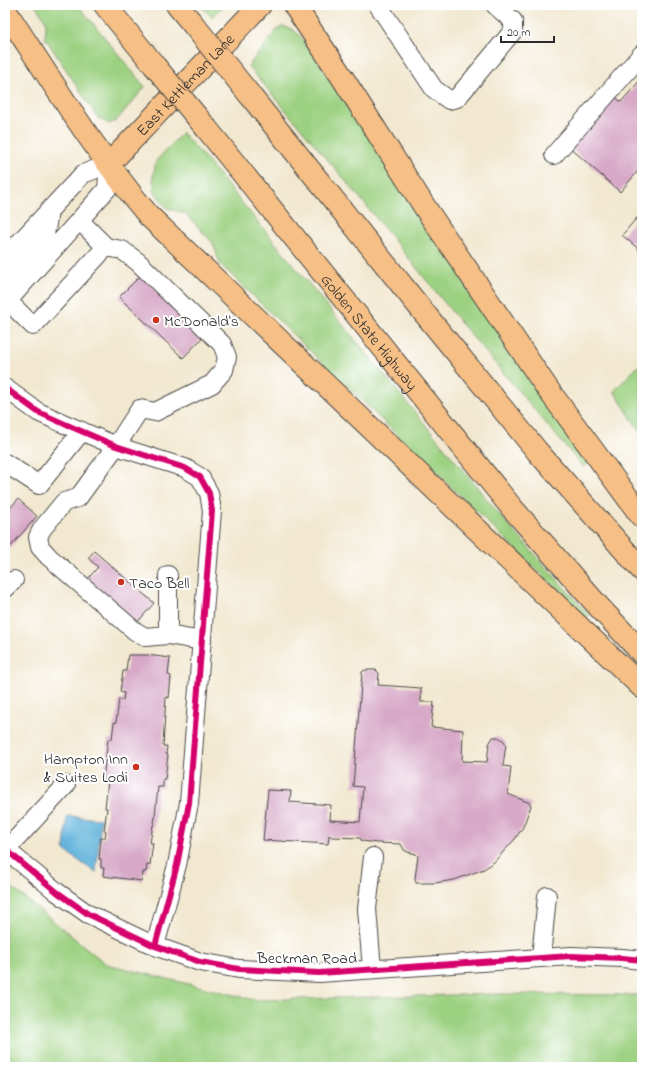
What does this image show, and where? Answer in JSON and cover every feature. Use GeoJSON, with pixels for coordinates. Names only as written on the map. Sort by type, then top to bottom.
{"type":"FeatureCollection","features":[{"type":"Feature","properties":{"kind":"main road","name":"Golden State Highway"},"geometry":{"type":"LineString","coordinates":[[105,5],[207,129],[512,508],[599,607],[642,653]]}},
{"type":"Feature","properties":{"kind":"main road"},"geometry":{"type":"LineString","coordinates":[[178,5],[425,314],[532,445],[642,570]]}},
{"type":"Feature","properties":{"kind":"main road","name":"East Kettleman Lane"},"geometry":{"type":"LineString","coordinates":[[109,164],[260,5]]}},
{"type":"Feature","properties":{"kind":"main road"},"geometry":{"type":"LineString","coordinates":[[294,5],[426,209],[547,388],[642,518]]}},
{"type":"Feature","properties":{"kind":"main road"},"geometry":{"type":"LineString","coordinates":[[5,10],[72,112],[125,187],[149,216],[642,687]]}},
{"type":"Feature","properties":{"kind":"street"},"geometry":{"type":"LineString","coordinates":[[378,5],[434,89],[449,100],[457,98],[513,31],[513,22],[495,5]]}},
{"type":"Feature","properties":{"kind":"street"},"geometry":{"type":"LineString","coordinates":[[554,155],[642,54]]}},
{"type":"Feature","properties":{"kind":"street","name":"East Kettleman Lane"},"geometry":{"type":"LineString","coordinates":[[5,258],[83,174],[109,164]]}},
{"type":"Feature","properties":{"kind":"street"},"geometry":{"type":"LineString","coordinates":[[106,247],[33,326],[6,303],[108,189],[109,164]]}},
{"type":"Feature","properties":{"kind":"street"},"geometry":{"type":"LineString","coordinates":[[5,279],[45,235],[48,212]]}},
{"type":"Feature","properties":{"kind":"street"},"geometry":{"type":"LineString","coordinates":[[80,221],[106,247],[122,250],[138,262],[222,344],[227,357],[224,370],[212,384],[156,412],[140,409],[116,446],[78,498],[64,502],[42,529],[38,537],[40,547],[49,558],[135,631],[145,637],[168,635],[202,641]]}},
{"type":"Feature","properties":{"kind":"street"},"geometry":{"type":"LineString","coordinates":[[5,388],[38,412],[116,446],[185,468],[200,477],[209,493],[212,512],[189,803],[177,865],[155,946]]}},
{"type":"Feature","properties":{"kind":"street"},"geometry":{"type":"LineString","coordinates":[[5,463],[40,485],[82,431]]}},
{"type":"Feature","properties":{"kind":"street"},"geometry":{"type":"LineString","coordinates":[[168,575],[168,635]]}},
{"type":"Feature","properties":{"kind":"street"},"geometry":{"type":"LineString","coordinates":[[5,850],[66,785]]}},
{"type":"Feature","properties":{"kind":"street","name":"Beckman Road"},"geometry":{"type":"LineString","coordinates":[[5,850],[57,892],[88,914],[155,946],[200,962],[239,969],[319,973],[571,956],[642,960]]}},
{"type":"Feature","properties":{"kind":"street"},"geometry":{"type":"LineString","coordinates":[[372,857],[367,909],[372,969]]}},
{"type":"Feature","properties":{"kind":"street"},"geometry":{"type":"LineString","coordinates":[[541,958],[547,896]]}},
{"type":"Feature","properties":{"kind":"green space"},"geometry":{"type":"Polygon","coordinates":[[[35,5],[78,5],[145,87],[116,121],[109,124],[98,118],[45,38],[46,21],[35,5]]]}},
{"type":"Feature","properties":{"kind":"green space"},"geometry":{"type":"Polygon","coordinates":[[[200,5],[224,5],[212,17],[200,5]]]}},
{"type":"Feature","properties":{"kind":"green space"},"geometry":{"type":"Polygon","coordinates":[[[282,26],[294,31],[307,45],[593,460],[583,467],[461,323],[356,193],[248,66],[277,30],[282,26]]]}},
{"type":"Feature","properties":{"kind":"green space"},"geometry":{"type":"Polygon","coordinates":[[[182,133],[204,157],[505,521],[589,615],[587,618],[220,264],[213,243],[186,214],[167,208],[154,191],[153,176],[156,161],[182,133]]]}},
{"type":"Feature","properties":{"kind":"green space"},"geometry":{"type":"Polygon","coordinates":[[[642,362],[642,435],[614,391],[642,362]]]}},
{"type":"Feature","properties":{"kind":"green space"},"geometry":{"type":"Polygon","coordinates":[[[5,882],[106,964],[255,1000],[494,994],[642,995],[642,1067],[5,1067],[5,882]]]}},
{"type":"Feature","properties":{"kind":"water"},"geometry":{"type":"Polygon","coordinates":[[[67,816],[101,819],[96,873],[64,850],[67,816]]]}},
{"type":"Feature","properties":{"kind":"building"},"geometry":{"type":"Polygon","coordinates":[[[642,78],[642,174],[638,171],[620,192],[567,145],[612,94],[621,102],[642,78]]]}},
{"type":"Feature","properties":{"kind":"building"},"geometry":{"type":"Polygon","coordinates":[[[642,212],[642,252],[622,235],[642,212]]]}},
{"type":"Feature","properties":{"kind":"building"},"geometry":{"type":"Polygon","coordinates":[[[141,275],[204,336],[183,358],[119,297],[141,275]]]}},
{"type":"Feature","properties":{"kind":"building"},"geometry":{"type":"Polygon","coordinates":[[[18,499],[37,516],[5,553],[5,514],[18,499]]]}},
{"type":"Feature","properties":{"kind":"building"},"geometry":{"type":"Polygon","coordinates":[[[94,551],[154,603],[137,623],[87,580],[98,567],[88,558],[94,551]]]}},
{"type":"Feature","properties":{"kind":"building","name":"Hampton Inn & Suites Lodi"},"geometry":{"type":"Polygon","coordinates":[[[128,655],[147,655],[170,658],[168,675],[171,676],[169,698],[166,697],[163,746],[167,746],[166,754],[168,755],[165,779],[163,779],[163,787],[158,787],[154,825],[150,843],[153,843],[150,865],[147,865],[146,872],[143,872],[142,881],[103,876],[104,868],[101,868],[101,859],[99,859],[101,838],[105,838],[106,831],[104,831],[108,780],[103,779],[108,739],[112,739],[119,699],[123,700],[124,693],[120,692],[123,671],[126,671],[128,655]]]}},
{"type":"Feature","properties":{"kind":"building"},"geometry":{"type":"Polygon","coordinates":[[[365,670],[376,670],[379,673],[378,685],[421,688],[421,702],[434,702],[431,727],[463,730],[462,761],[487,762],[489,744],[493,737],[498,737],[506,744],[503,766],[511,767],[508,794],[530,803],[531,806],[523,827],[515,839],[494,862],[484,869],[454,880],[435,883],[416,883],[415,879],[418,856],[404,850],[401,844],[377,843],[362,841],[360,838],[332,837],[329,835],[328,844],[263,840],[268,790],[291,791],[290,802],[331,805],[330,820],[360,822],[363,787],[353,786],[362,672],[365,670]]]}},
{"type":"Feature","properties":{"kind":"cycle path"},"geometry":{"type":"LineString","coordinates":[[5,388],[38,412],[67,425],[116,446],[185,468],[200,477],[209,493],[212,511],[189,803],[177,865],[155,946]]}},
{"type":"Feature","properties":{"kind":"cycle path"},"geometry":{"type":"LineString","coordinates":[[5,849],[57,892],[88,914],[155,946],[200,962],[239,969],[319,973],[571,956],[642,960]]}},
{"type":"Feature","properties":{"kind":"place","name":"McDonald's"},"geometry":{"type":"Point","coordinates":[156,320]}},
{"type":"Feature","properties":{"kind":"place","name":"Taco Bell"},"geometry":{"type":"Point","coordinates":[121,582]}},
{"type":"Feature","properties":{"kind":"place","name":"Hampton Inn & Suites Lodi"},"geometry":{"type":"Point","coordinates":[136,767]}}]}
